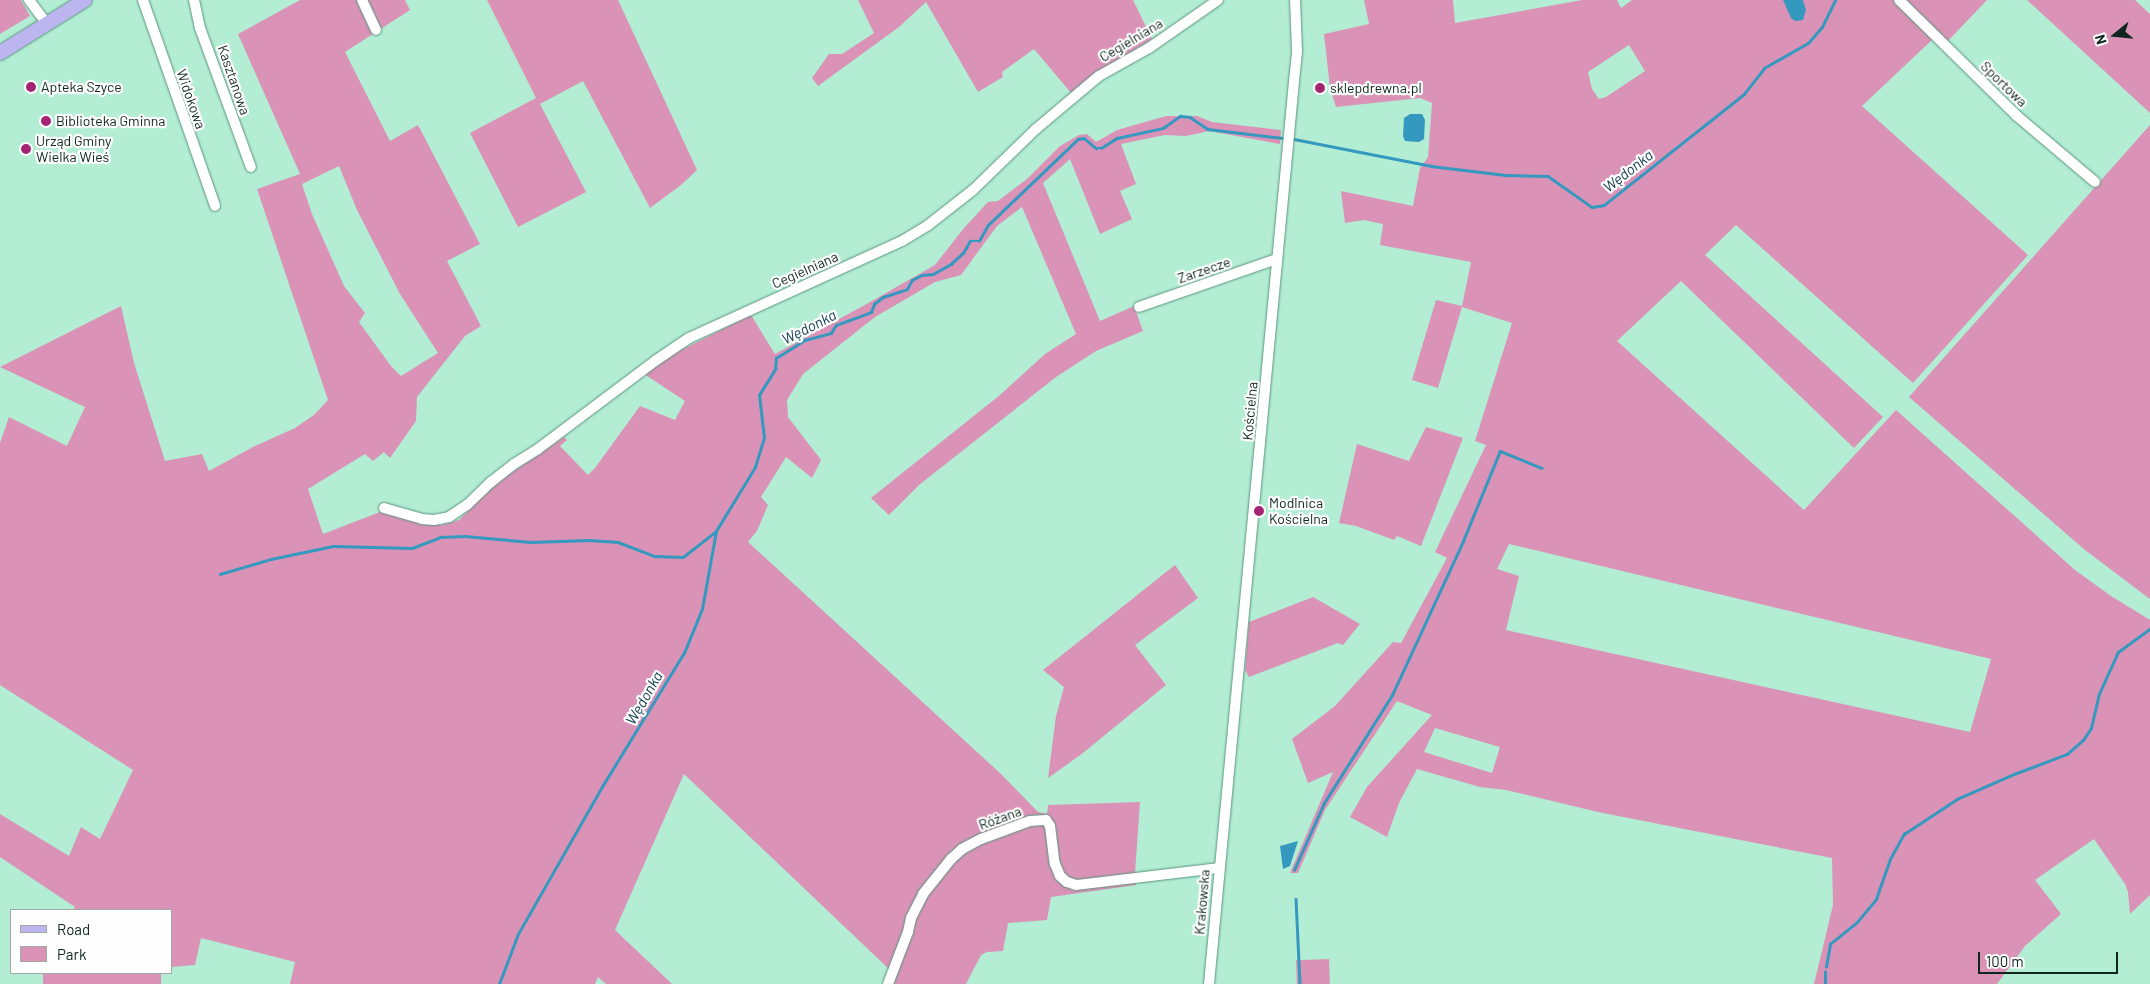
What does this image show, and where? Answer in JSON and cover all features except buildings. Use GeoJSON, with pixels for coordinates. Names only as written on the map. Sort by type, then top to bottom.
{"type":"FeatureCollection","features":[{"type":"Feature","properties":{"kind":"main road"},"geometry":{"type":"LineString","coordinates":[[0,53],[85,0]]}},
{"type":"Feature","properties":{"kind":"street"},"geometry":{"type":"LineString","coordinates":[[29,0],[48,24]]}},
{"type":"Feature","properties":{"kind":"street","name":"Widokowa"},"geometry":{"type":"LineString","coordinates":[[143,0],[215,206]]}},
{"type":"Feature","properties":{"kind":"street","name":"Kasztanowa"},"geometry":{"type":"LineString","coordinates":[[194,0],[200,28],[251,167]]}},
{"type":"Feature","properties":{"kind":"street"},"geometry":{"type":"LineString","coordinates":[[362,0],[376,30]]}},
{"type":"Feature","properties":{"kind":"street","name":"Cegielniana"},"geometry":{"type":"LineString","coordinates":[[384,508],[422,519],[434,520],[449,517],[467,505],[506,470],[689,338],[902,241],[927,226],[973,190],[1036,130],[1099,76],[1148,48],[1218,0]]}},
{"type":"Feature","properties":{"kind":"street","name":"Kościelna"},"geometry":{"type":"LineString","coordinates":[[1223,824],[1295,69],[1295,0]]}},
{"type":"Feature","properties":{"kind":"street","name":"Sportowa"},"geometry":{"type":"LineString","coordinates":[[1899,0],[2018,116],[2095,182]]}},
{"type":"Feature","properties":{"kind":"street","name":"Zarzecze"},"geometry":{"type":"LineString","coordinates":[[1139,307],[1277,259]]}},
{"type":"Feature","properties":{"kind":"street","name":"Różana"},"geometry":{"type":"LineString","coordinates":[[888,984],[908,932],[911,918],[919,902],[951,859],[962,849],[981,839],[1030,821],[1046,820],[1050,826],[1055,864],[1060,876],[1067,882],[1076,885],[1219,868]]}},
{"type":"Feature","properties":{"kind":"street","name":"Krakowska"},"geometry":{"type":"LineString","coordinates":[[1209,984],[1223,824]]}},
{"type":"Feature","properties":{"kind":"green space"},"geometry":{"type":"Polygon","coordinates":[[[0,0],[21,0],[30,16],[0,34],[0,0]]]}},
{"type":"Feature","properties":{"kind":"green space"},"geometry":{"type":"Polygon","coordinates":[[[300,0],[405,0],[410,10],[345,52],[390,141],[418,125],[480,244],[447,261],[481,326],[465,336],[417,397],[416,421],[390,458],[384,452],[373,461],[365,454],[308,489],[323,534],[380,512],[417,522],[442,525],[459,520],[495,484],[564,437],[567,440],[560,446],[588,475],[640,406],[675,420],[685,401],[644,374],[677,352],[751,315],[775,354],[863,306],[935,265],[964,228],[988,202],[998,201],[1027,179],[1060,146],[1079,135],[1087,134],[1096,142],[1117,130],[1166,116],[1197,116],[1212,122],[1281,130],[1280,144],[1209,131],[1186,136],[1165,135],[1121,144],[1136,184],[1120,191],[1132,219],[1100,234],[1070,159],[1043,183],[1100,321],[1134,306],[1143,331],[1096,351],[1056,377],[919,485],[889,515],[871,498],[1000,395],[1045,354],[1076,334],[1022,207],[997,226],[961,275],[935,282],[875,317],[803,374],[787,400],[788,417],[821,460],[812,478],[786,457],[761,497],[768,505],[757,531],[748,542],[1001,774],[1038,812],[1047,814],[1048,805],[1140,802],[1135,873],[1136,885],[1051,897],[1047,920],[1008,923],[1003,951],[987,952],[981,955],[966,984],[891,984],[916,922],[913,908],[891,971],[684,774],[615,930],[672,984],[606,984],[598,977],[595,984],[290,984],[295,962],[201,938],[195,965],[172,967],[172,909],[74,909],[75,907],[0,857],[0,814],[69,856],[81,827],[100,839],[133,770],[0,685],[0,443],[9,417],[67,446],[85,407],[0,367],[121,306],[134,363],[165,461],[202,454],[209,471],[253,447],[295,428],[314,415],[328,400],[257,189],[300,174],[238,34],[300,0]],[[339,166],[302,184],[312,214],[344,286],[365,313],[359,322],[391,366],[401,376],[438,353],[400,294],[357,210],[339,166]]]}},
{"type":"Feature","properties":{"kind":"green space"},"geometry":{"type":"Polygon","coordinates":[[[487,0],[618,0],[697,170],[681,185],[650,208],[583,81],[540,104],[586,192],[518,227],[470,133],[536,98],[487,0]]]}},
{"type":"Feature","properties":{"kind":"green space"},"geometry":{"type":"Polygon","coordinates":[[[858,0],[1133,0],[1152,39],[1098,72],[1072,94],[1034,49],[1002,72],[1003,77],[978,92],[926,2],[899,27],[818,86],[812,78],[829,54],[842,54],[874,33],[858,0]]]}},
{"type":"Feature","properties":{"kind":"green space"},"geometry":{"type":"Polygon","coordinates":[[[1364,0],[1453,0],[1455,23],[1582,0],[1617,0],[1621,8],[1632,0],[1897,0],[1934,38],[1862,106],[2028,255],[1913,383],[1736,225],[1705,255],[1883,417],[1854,448],[1681,281],[1617,341],[1804,510],[1896,410],[2075,570],[2111,596],[2150,620],[2150,895],[2130,914],[2128,892],[2125,884],[2094,839],[2035,880],[2061,914],[2025,946],[1997,984],[1814,984],[1833,905],[1832,858],[1598,812],[1506,790],[1480,787],[1417,769],[1399,803],[1387,837],[1350,817],[1367,787],[1432,715],[1397,701],[1325,810],[1298,873],[1290,873],[1333,772],[1308,783],[1292,739],[1335,706],[1393,642],[1401,643],[1447,558],[1435,552],[1486,445],[1475,441],[1512,323],[1462,307],[1438,388],[1412,380],[1436,300],[1462,306],[1471,262],[1380,245],[1383,224],[1364,220],[1345,223],[1341,191],[1413,206],[1420,168],[1428,157],[1432,103],[1420,98],[1336,107],[1330,88],[1324,34],[1369,24],[1364,0]],[[1629,45],[1588,72],[1592,89],[1599,99],[1606,97],[1645,71],[1629,45]],[[1509,544],[1497,569],[1519,576],[1506,630],[1970,732],[1991,659],[1509,544]],[[1435,728],[1424,752],[1492,773],[1500,747],[1435,728]]]}},
{"type":"Feature","properties":{"kind":"green space"},"geometry":{"type":"Polygon","coordinates":[[[1903,0],[1987,0],[1946,43],[1903,0]]]}},
{"type":"Feature","properties":{"kind":"green space"},"geometry":{"type":"Polygon","coordinates":[[[2027,0],[2135,0],[2150,14],[2150,113],[2027,0]]]}},
{"type":"Feature","properties":{"kind":"green space"},"geometry":{"type":"Polygon","coordinates":[[[2150,125],[2150,599],[2085,550],[1909,397],[2150,125]]]}},
{"type":"Feature","properties":{"kind":"green space"},"geometry":{"type":"Polygon","coordinates":[[[1426,427],[1463,438],[1421,546],[1397,536],[1394,540],[1356,526],[1339,523],[1357,444],[1409,461],[1426,427]]]}},
{"type":"Feature","properties":{"kind":"green space"},"geometry":{"type":"Polygon","coordinates":[[[1175,565],[1198,598],[1135,645],[1166,685],[1083,753],[1048,778],[1056,716],[1064,687],[1043,670],[1175,565]]]}},
{"type":"Feature","properties":{"kind":"green space"},"geometry":{"type":"Polygon","coordinates":[[[1313,597],[1360,624],[1343,645],[1338,643],[1249,677],[1245,670],[1249,622],[1313,597]]]}},
{"type":"Feature","properties":{"kind":"green space"},"geometry":{"type":"Polygon","coordinates":[[[1329,959],[1330,984],[1297,984],[1296,960],[1329,959]]]}},
{"type":"Feature","properties":{"kind":"green space"},"geometry":{"type":"Polygon","coordinates":[[[43,974],[161,974],[161,984],[43,984],[43,974]]]}},
{"type":"Feature","properties":{"kind":"water"},"geometry":{"type":"Polygon","coordinates":[[[1783,0],[1803,0],[1806,10],[1803,20],[1795,21],[1791,18],[1783,0]]]}},
{"type":"Feature","properties":{"kind":"water"},"geometry":{"type":"Polygon","coordinates":[[[1410,114],[1422,114],[1425,120],[1424,139],[1419,142],[1405,141],[1403,136],[1404,118],[1410,114]]]}},
{"type":"Feature","properties":{"kind":"water"},"geometry":{"type":"Polygon","coordinates":[[[1298,841],[1290,866],[1283,869],[1280,846],[1298,841]]]}},
{"type":"Feature","properties":{"kind":"waterway","name":"Wędonka"},"geometry":{"type":"LineString","coordinates":[[1294,139],[1431,166],[1507,175],[1548,176],[1592,207],[1604,205],[1744,94],[1764,68],[1808,43],[1822,27],[1835,0]]}},
{"type":"Feature","properties":{"kind":"waterway","name":"Wędonka"},"geometry":{"type":"LineString","coordinates":[[499,984],[518,934],[603,785],[684,653],[702,609],[716,531],[755,467],[764,438],[759,395],[775,369],[776,358],[805,340],[831,333],[836,325],[871,312],[874,304],[883,297],[907,289],[912,280],[922,275],[933,274],[951,264],[963,253],[970,241],[979,241],[988,225],[1078,139],[1084,138],[1096,148],[1101,148],[1117,138],[1163,128],[1180,116],[1190,117],[1208,129],[1282,138]]}},
{"type":"Feature","properties":{"kind":"waterway"},"geometry":{"type":"LineString","coordinates":[[1294,870],[1324,803],[1392,695],[1463,541],[1500,451],[1542,468]]}},
{"type":"Feature","properties":{"kind":"waterway"},"geometry":{"type":"LineString","coordinates":[[220,574],[271,559],[333,546],[412,548],[440,537],[465,536],[531,542],[589,540],[618,542],[654,556],[683,557],[715,532]]}},
{"type":"Feature","properties":{"kind":"waterway"},"geometry":{"type":"LineString","coordinates":[[1826,967],[1830,944],[1857,922],[1876,899],[1890,859],[1904,834],[1957,799],[2014,774],[2067,754],[2083,740],[2091,728],[2099,694],[2118,652],[2150,629]]}},
{"type":"Feature","properties":{"kind":"waterway"},"geometry":{"type":"LineString","coordinates":[[1296,899],[1300,984]]}},
{"type":"Feature","properties":{"kind":"waterway"},"geometry":{"type":"LineString","coordinates":[[1825,972],[1825,984]]}},
{"type":"Feature","properties":{"kind":"place","name":"Apteka Szyce"},"geometry":{"type":"Point","coordinates":[31,87]}},
{"type":"Feature","properties":{"kind":"place","name":"sklepdrewna.pl"},"geometry":{"type":"Point","coordinates":[1320,88]}},
{"type":"Feature","properties":{"kind":"place","name":"Biblioteka Gminna"},"geometry":{"type":"Point","coordinates":[46,121]}},
{"type":"Feature","properties":{"kind":"place","name":"Urząd Gminy Wielka Wieś"},"geometry":{"type":"Point","coordinates":[26,149]}},
{"type":"Feature","properties":{"kind":"place","name":"Modlnica Kościelna"},"geometry":{"type":"Point","coordinates":[1259,511]}}]}
